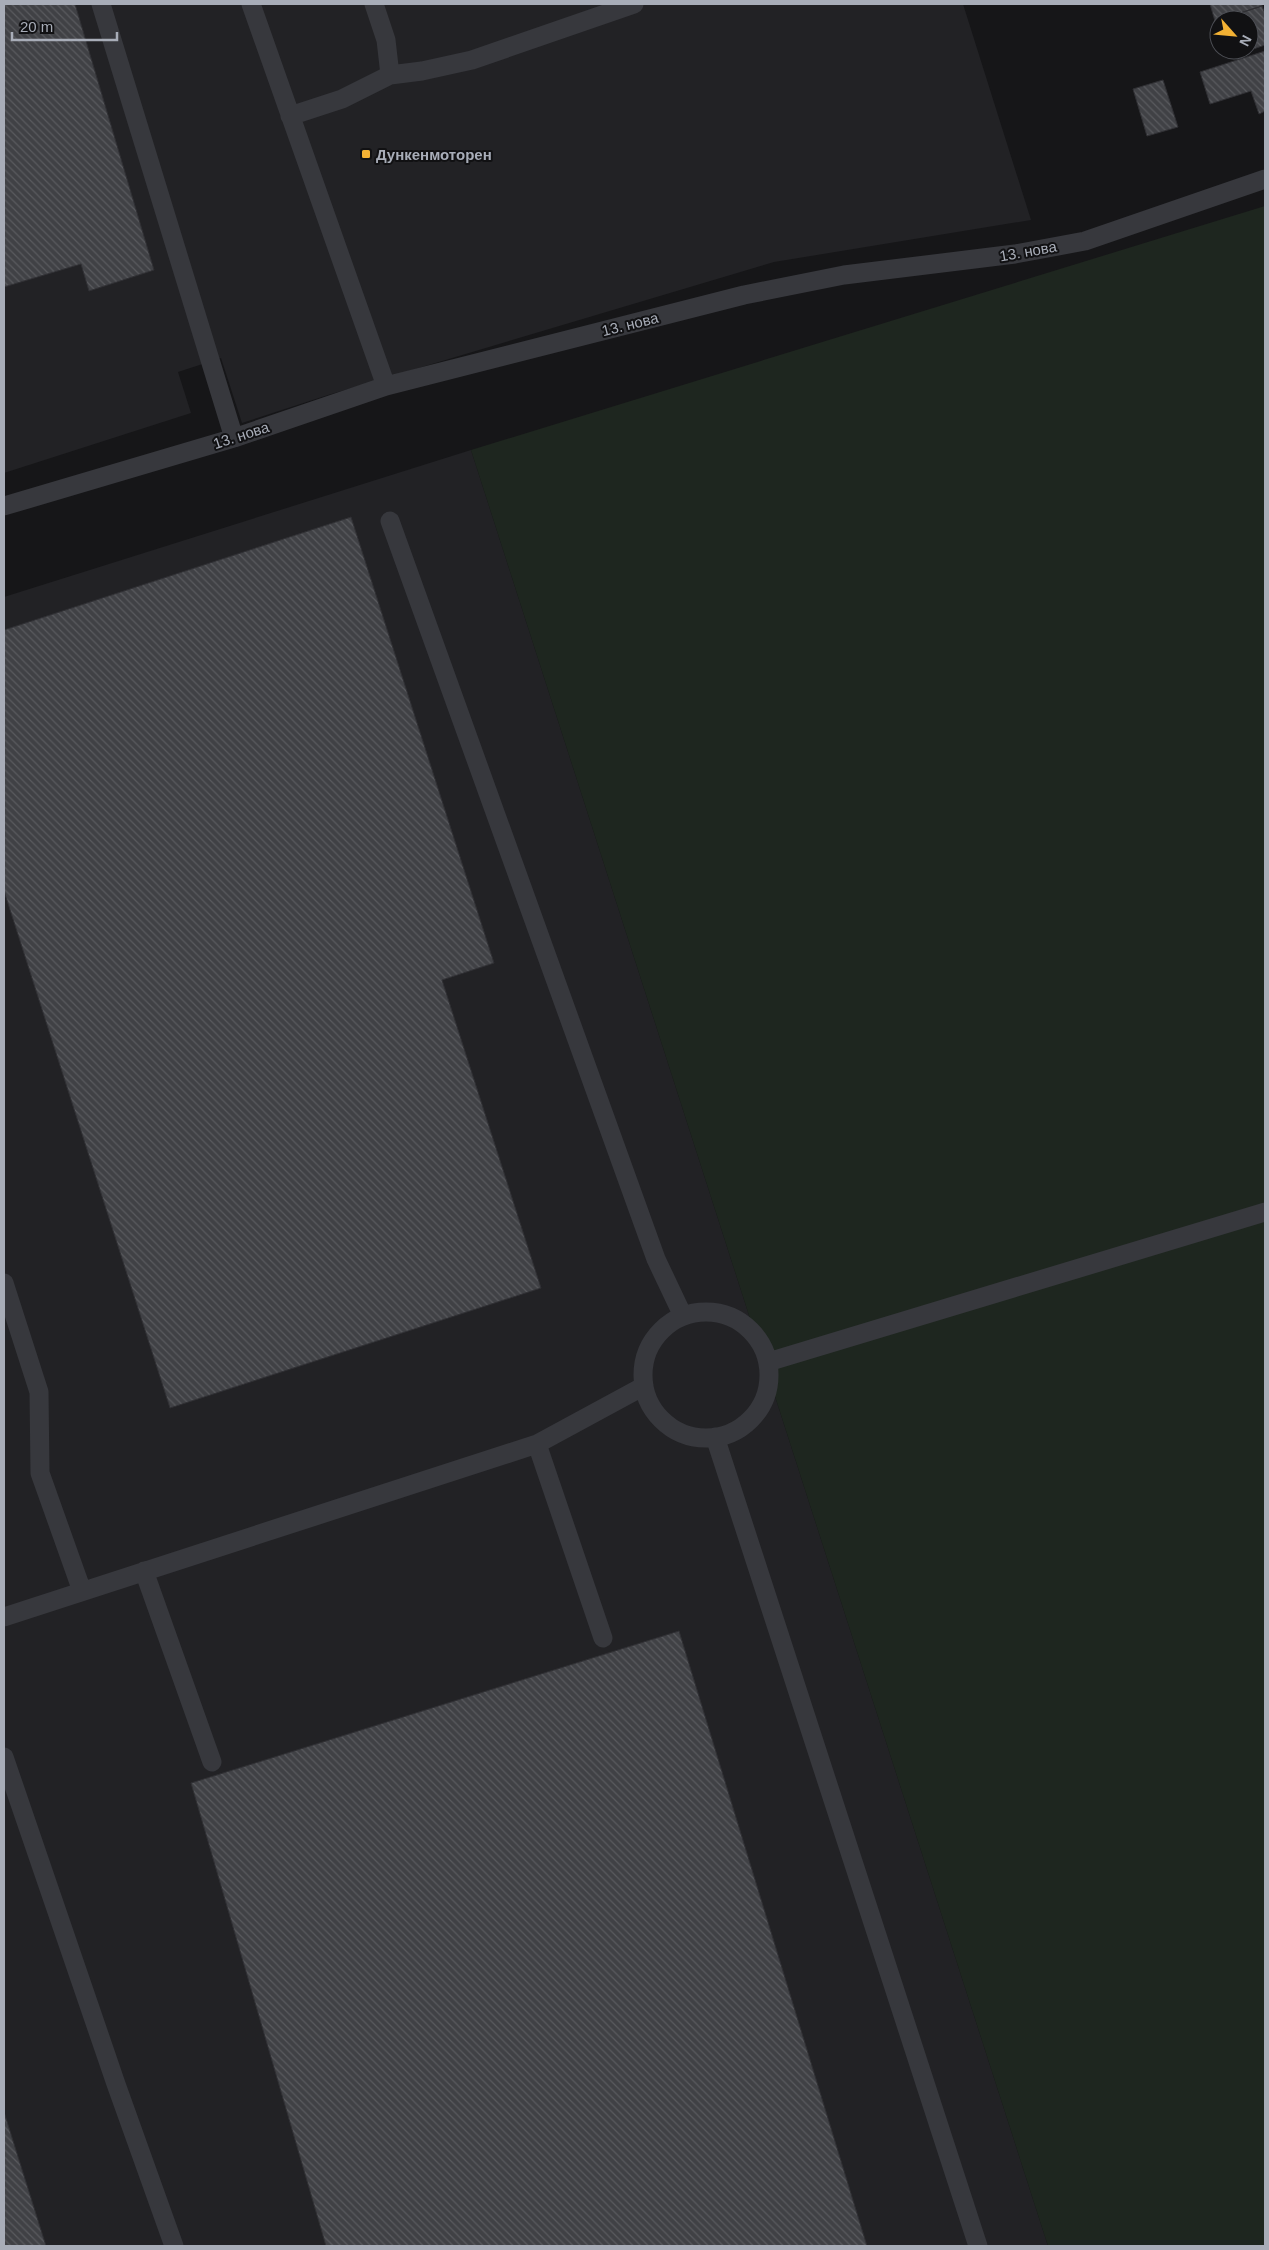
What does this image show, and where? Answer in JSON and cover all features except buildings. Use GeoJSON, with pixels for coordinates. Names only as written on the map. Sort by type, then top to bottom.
{"type":"FeatureCollection","features":[{"type":"Feature","properties":{"kind":"lane"},"geometry":{"type":"LineString","coordinates":[[101,4],[234,438]]}},
{"type":"Feature","properties":{"kind":"lane"},"geometry":{"type":"LineString","coordinates":[[251,4],[386,386]]}},
{"type":"Feature","properties":{"kind":"lane"},"geometry":{"type":"LineString","coordinates":[[374,4],[386,40],[390,75]]}},
{"type":"Feature","properties":{"kind":"lane"},"geometry":{"type":"LineString","coordinates":[[290,116],[342,99],[390,75],[422,71],[472,60],[634,4]]}},
{"type":"Feature","properties":{"kind":"lane","name":"13. нова"},"geometry":{"type":"LineString","coordinates":[[4,506],[234,438],[386,386],[744,295],[844,275],[1015,254],[1085,241],[1265,179]]}},
{"type":"Feature","properties":{"kind":"lane"},"geometry":{"type":"LineString","coordinates":[[390,521],[656,1259],[683,1316]]}},
{"type":"Feature","properties":{"kind":"lane"},"geometry":{"type":"LineString","coordinates":[[768,1362],[1265,1212]]}},
{"type":"Feature","properties":{"kind":"lane"},"geometry":{"type":"LineString","coordinates":[[4,1283],[39,1392],[40,1473],[82,1591]]}},
{"type":"Feature","properties":{"kind":"lane"},"geometry":{"type":"LineString","coordinates":[[700,1312],[719,1313],[736,1319],[751,1330],[762,1344],[768,1362],[769,1382],[763,1402],[751,1419],[735,1431],[715,1437],[696,1437],[678,1431],[662,1420],[651,1405],[644,1386],[647,1352],[662,1331],[683,1316],[700,1312]]}},
{"type":"Feature","properties":{"kind":"lane"},"geometry":{"type":"LineString","coordinates":[[4,1616],[537,1444],[644,1386]]}},
{"type":"Feature","properties":{"kind":"lane"},"geometry":{"type":"LineString","coordinates":[[715,1437],[978,2246]]}},
{"type":"Feature","properties":{"kind":"lane"},"geometry":{"type":"LineString","coordinates":[[537,1444],[603,1638]]}},
{"type":"Feature","properties":{"kind":"lane"},"geometry":{"type":"LineString","coordinates":[[144,1571],[212,1762]]}},
{"type":"Feature","properties":{"kind":"lane"},"geometry":{"type":"LineString","coordinates":[[4,1757],[116,2084],[174,2246]]}},
{"type":"Feature","properties":{"kind":"shaded area"},"geometry":{"type":"Polygon","coordinates":[[[4,4],[963,4],[1031,220],[774,262],[328,395],[242,423],[221,358],[178,372],[191,413],[4,473],[4,4]]]}},
{"type":"Feature","properties":{"kind":"shaded area"},"geometry":{"type":"Polygon","coordinates":[[[1265,206],[1265,2246],[1048,2246],[471,450],[1265,206]]]}},
{"type":"Feature","properties":{"kind":"shaded area"},"geometry":{"type":"Polygon","coordinates":[[[471,450],[1048,2246],[4,2246],[4,597],[471,450]]]}},
{"type":"Feature","properties":{"kind":"place","name":"Дункенмоторен"},"geometry":{"type":"Point","coordinates":[366,154]}}]}
